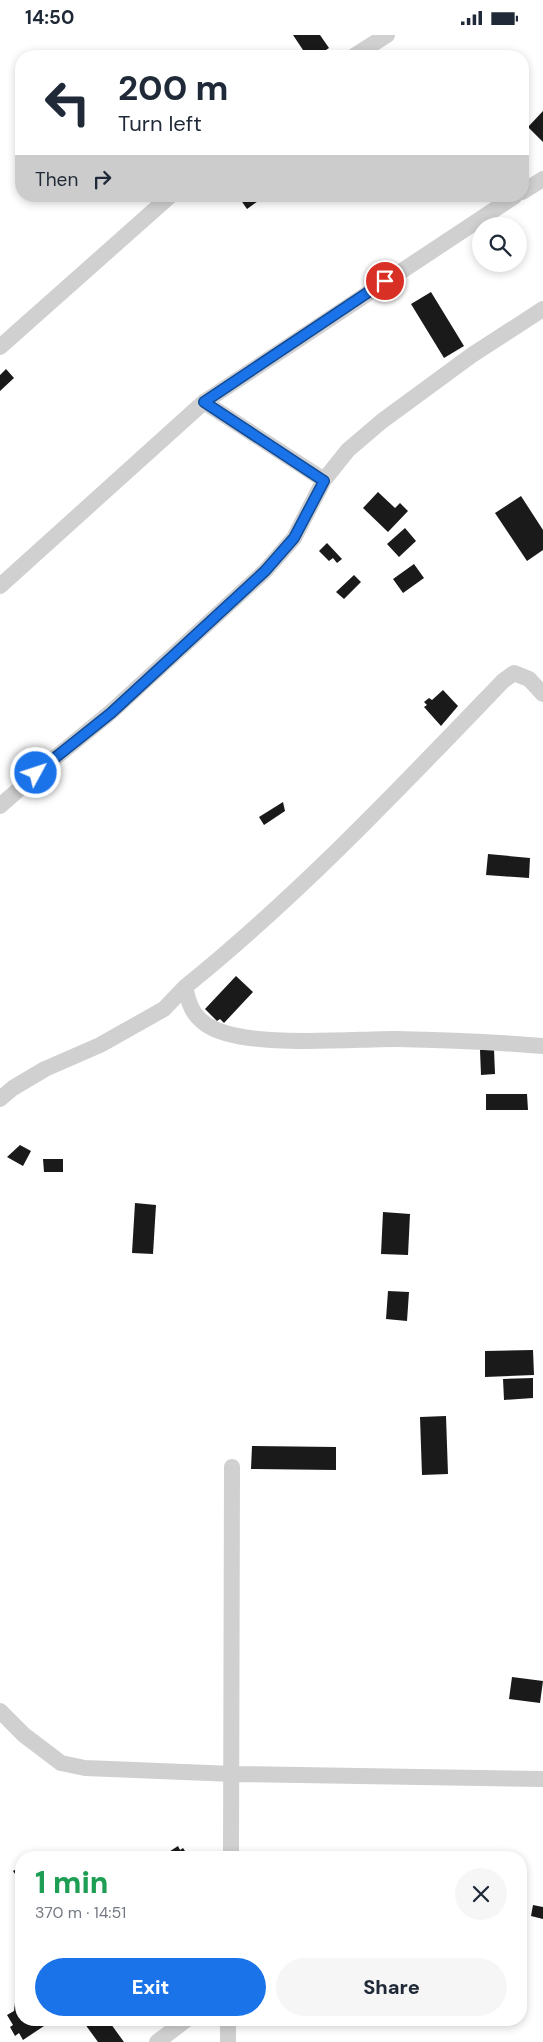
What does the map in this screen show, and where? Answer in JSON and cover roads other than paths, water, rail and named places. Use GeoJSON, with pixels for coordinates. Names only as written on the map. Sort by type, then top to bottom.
{"type":"FeatureCollection","features":[{"type":"Feature","properties":{"kind":"street"},"geometry":{"type":"LineString","coordinates":[[363,50],[387,35]]}},
{"type":"Feature","properties":{"kind":"street"},"geometry":{"type":"LineString","coordinates":[[529,188],[543,179]]}},
{"type":"Feature","properties":{"kind":"street"},"geometry":{"type":"LineString","coordinates":[[0,347],[163,202]]}},
{"type":"Feature","properties":{"kind":"street"},"geometry":{"type":"LineString","coordinates":[[0,586],[204,402],[506,202]]}},
{"type":"Feature","properties":{"kind":"street"},"geometry":{"type":"LineString","coordinates":[[0,805],[111,713],[265,571],[294,538],[324,481],[348,450],[382,421],[472,355],[543,309]]}},
{"type":"Feature","properties":{"kind":"street"},"geometry":{"type":"LineString","coordinates":[[204,402],[324,481]]}},
{"type":"Feature","properties":{"kind":"street"},"geometry":{"type":"LineString","coordinates":[[0,1099],[13,1088],[45,1069],[100,1045],[164,1009],[185,987],[220,959],[343,845],[503,681],[514,673],[529,679],[543,694]]}},
{"type":"Feature","properties":{"kind":"street"},"geometry":{"type":"LineString","coordinates":[[185,987],[191,1011],[208,1026],[242,1038],[302,1040],[395,1039],[543,1046]]}},
{"type":"Feature","properties":{"kind":"street"},"geometry":{"type":"LineString","coordinates":[[231,1851],[233,1774],[232,1467]]}},
{"type":"Feature","properties":{"kind":"street"},"geometry":{"type":"LineString","coordinates":[[0,1711],[24,1735],[61,1763],[85,1768],[233,1774],[543,1779]]}},
{"type":"Feature","properties":{"kind":"street"},"geometry":{"type":"LineString","coordinates":[[157,2042],[178,2026]]}},
{"type":"Feature","properties":{"kind":"street"},"geometry":{"type":"LineString","coordinates":[[228,2026],[228,2042]]}}]}
